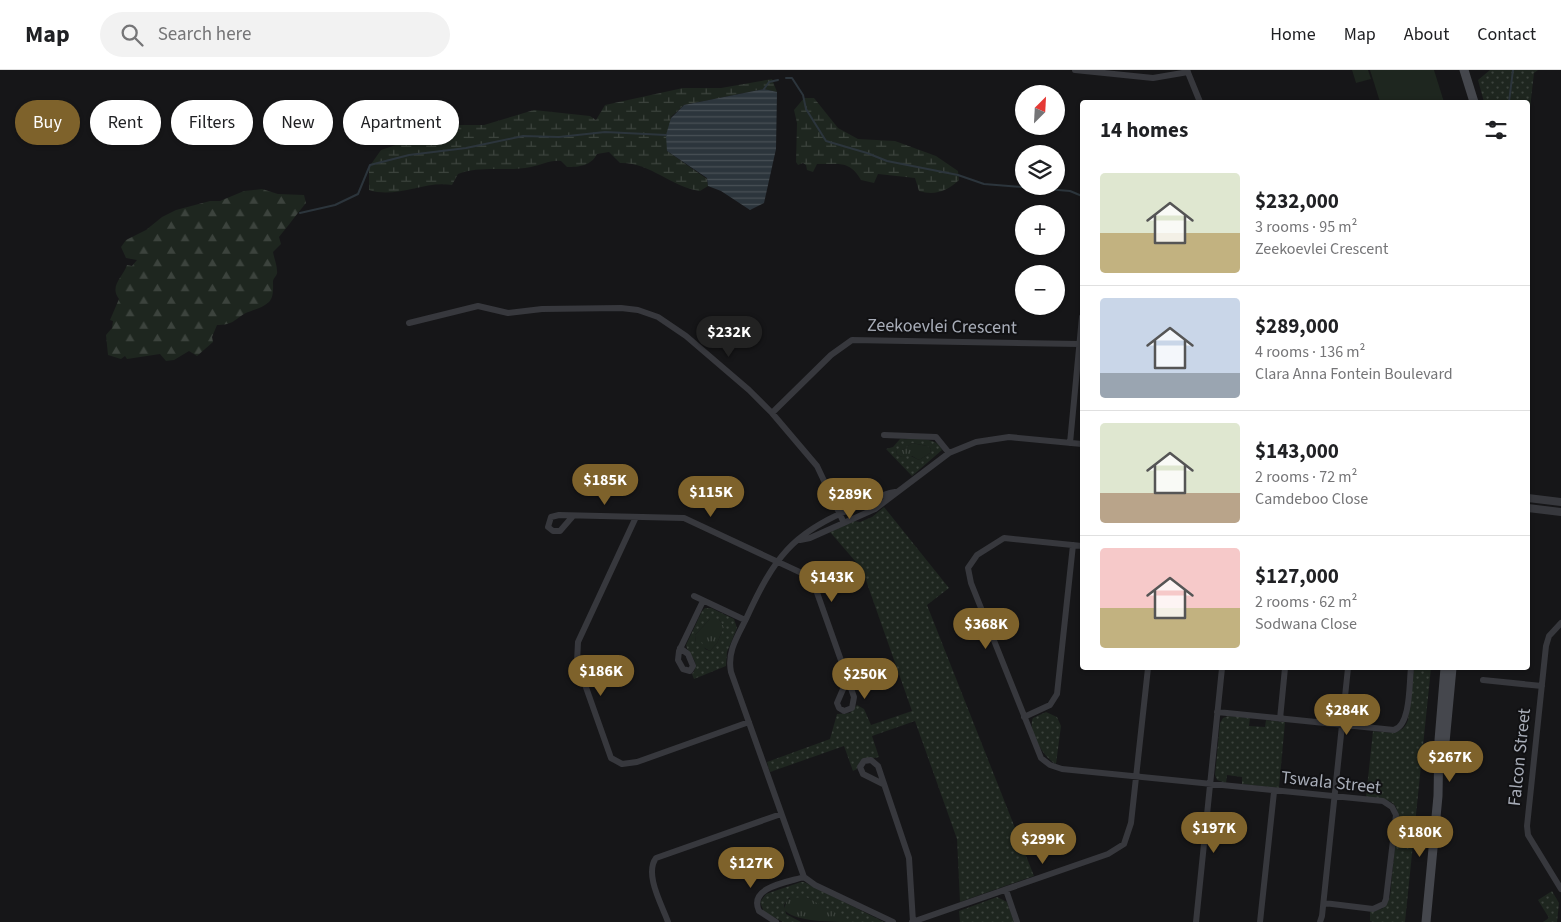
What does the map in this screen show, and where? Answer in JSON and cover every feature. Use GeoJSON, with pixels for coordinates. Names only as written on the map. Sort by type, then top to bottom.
{"type":"FeatureCollection","features":[{"type":"Feature","properties":{"kind":"main road"},"geometry":{"type":"LineString","coordinates":[[1464,70],[1473,100]]}},
{"type":"Feature","properties":{"kind":"main road"},"geometry":{"type":"LineString","coordinates":[[1438,796],[1439,740],[1445,670]]}},
{"type":"Feature","properties":{"kind":"main road"},"geometry":{"type":"LineString","coordinates":[[1426,922],[1452,670]]}},
{"type":"Feature","properties":{"kind":"street"},"geometry":{"type":"LineString","coordinates":[[1075,70],[1141,73],[1165,77],[1187,71],[1199,100]]}},
{"type":"Feature","properties":{"kind":"street"},"geometry":{"type":"LineString","coordinates":[[409,323],[478,306],[508,313],[542,309],[620,308],[638,310],[658,317],[686,336],[749,390],[772,413],[816,466],[844,523]]}},
{"type":"Feature","properties":{"kind":"street","name":"Zeekoevlei Crescent"},"geometry":{"type":"LineString","coordinates":[[772,413],[831,355],[852,340],[1080,344]]}},
{"type":"Feature","properties":{"kind":"street"},"geometry":{"type":"LineString","coordinates":[[1070,443],[1080,344]]}},
{"type":"Feature","properties":{"kind":"street"},"geometry":{"type":"LineString","coordinates":[[884,435],[936,437],[949,453]]}},
{"type":"Feature","properties":{"kind":"street"},"geometry":{"type":"LineString","coordinates":[[800,540],[810,538],[875,509],[949,453],[976,442],[991,438],[1009,437],[1080,444]]}},
{"type":"Feature","properties":{"kind":"street"},"geometry":{"type":"LineString","coordinates":[[893,922],[815,885],[804,877],[748,722],[730,664],[732,649],[776,561],[811,528],[839,513],[888,493],[895,492]]}},
{"type":"Feature","properties":{"kind":"street"},"geometry":{"type":"LineString","coordinates":[[1530,498],[1561,502]]}},
{"type":"Feature","properties":{"kind":"street"},"geometry":{"type":"LineString","coordinates":[[1530,508],[1561,512]]}},
{"type":"Feature","properties":{"kind":"street"},"geometry":{"type":"LineString","coordinates":[[573,516],[688,519],[806,575],[815,587],[846,680]]}},
{"type":"Feature","properties":{"kind":"street"},"geometry":{"type":"LineString","coordinates":[[636,517],[576,646],[577,662],[609,753],[614,760],[627,764],[748,722]]}},
{"type":"Feature","properties":{"kind":"street","name":"Tswala Street"},"geometry":{"type":"LineString","coordinates":[[1073,545],[1004,538],[977,555],[969,565],[968,572],[971,583],[1038,752],[1050,765],[1062,769],[1274,792],[1383,801],[1392,806],[1396,815],[1384,904],[1372,908],[1324,903]]}},
{"type":"Feature","properties":{"kind":"street"},"geometry":{"type":"LineString","coordinates":[[1024,717],[1050,705],[1057,694],[1073,545],[1080,546]]}},
{"type":"Feature","properties":{"kind":"street"},"geometry":{"type":"LineString","coordinates":[[694,596],[745,620]]}},
{"type":"Feature","properties":{"kind":"street"},"geometry":{"type":"LineString","coordinates":[[680,648],[703,601]]}},
{"type":"Feature","properties":{"kind":"street","name":"Falcon Street"},"geometry":{"type":"LineString","coordinates":[[1561,623],[1547,641],[1527,831],[1561,889]]}},
{"type":"Feature","properties":{"kind":"street"},"geometry":{"type":"LineString","coordinates":[[883,784],[909,858],[913,922],[1108,854],[1124,844],[1131,823],[1148,670]]}},
{"type":"Feature","properties":{"kind":"street"},"geometry":{"type":"LineString","coordinates":[[1196,922],[1222,670]]}},
{"type":"Feature","properties":{"kind":"street"},"geometry":{"type":"LineString","coordinates":[[1280,718],[1286,670]]}},
{"type":"Feature","properties":{"kind":"street"},"geometry":{"type":"LineString","coordinates":[[1320,922],[1324,903],[1348,670]]}},
{"type":"Feature","properties":{"kind":"street"},"geometry":{"type":"LineString","coordinates":[[1217,712],[1391,730],[1400,727],[1405,720],[1410,670]]}},
{"type":"Feature","properties":{"kind":"street"},"geometry":{"type":"LineString","coordinates":[[1483,680],[1542,686]]}},
{"type":"Feature","properties":{"kind":"street"},"geometry":{"type":"LineString","coordinates":[[1268,922],[1260,922],[1274,792]]}},
{"type":"Feature","properties":{"kind":"street"},"geometry":{"type":"LineString","coordinates":[[668,922],[652,873],[652,864],[656,858],[781,814]]}},
{"type":"Feature","properties":{"kind":"street"},"geometry":{"type":"LineString","coordinates":[[776,922],[759,911],[757,902],[759,895],[765,890],[804,877]]}},
{"type":"Feature","properties":{"kind":"street"},"geometry":{"type":"LineString","coordinates":[[1006,890],[1017,922]]}},
{"type":"Feature","properties":{"kind":"green space"},"geometry":{"type":"Polygon","coordinates":[[[1352,70],[1368,70],[1371,79],[1356,83],[1352,70]]]}},
{"type":"Feature","properties":{"kind":"green space"},"geometry":{"type":"Polygon","coordinates":[[[1370,70],[1434,70],[1443,100],[1379,100],[1370,70]]]}},
{"type":"Feature","properties":{"kind":"green space"},"geometry":{"type":"Polygon","coordinates":[[[1490,70],[1538,70],[1534,73],[1530,108],[1530,100],[1483,100],[1478,80],[1490,70]]]}},
{"type":"Feature","properties":{"kind":"green space"},"geometry":{"type":"Polygon","coordinates":[[[772,79],[777,92],[764,89],[684,105],[671,117],[667,151],[707,179],[708,186],[700,191],[679,185],[641,166],[620,163],[609,152],[597,154],[591,161],[580,166],[567,167],[561,161],[557,161],[522,168],[467,171],[458,174],[452,185],[432,185],[390,192],[369,190],[369,167],[381,150],[396,145],[459,145],[459,125],[484,125],[534,110],[590,116],[596,120],[605,105],[683,88],[721,88],[772,79]]]}},
{"type":"Feature","properties":{"kind":"green space"},"geometry":{"type":"Polygon","coordinates":[[[804,98],[814,98],[838,128],[858,139],[895,141],[936,156],[958,171],[959,180],[945,190],[930,193],[919,191],[915,178],[878,174],[874,183],[861,180],[852,169],[837,164],[817,164],[813,172],[807,170],[806,165],[803,163],[798,165],[796,162],[797,123],[794,110],[804,98]]]}},
{"type":"Feature","properties":{"kind":"green space"},"geometry":{"type":"Polygon","coordinates":[[[262,189],[278,194],[304,195],[306,203],[279,237],[281,244],[273,252],[277,272],[273,281],[271,300],[260,308],[244,314],[235,321],[217,325],[212,337],[213,342],[197,356],[189,351],[174,360],[166,361],[160,354],[127,359],[125,356],[121,359],[108,355],[106,335],[112,328],[113,321],[110,320],[119,299],[115,290],[116,286],[127,265],[132,266],[137,260],[126,258],[121,247],[126,240],[146,230],[162,217],[176,210],[210,201],[220,201],[244,191],[262,189]]]}},
{"type":"Feature","properties":{"kind":"green space"},"geometry":{"type":"Polygon","coordinates":[[[900,439],[924,439],[935,442],[942,450],[912,476],[886,449],[893,447],[900,439]],[[912,443],[903,450],[897,450],[896,454],[902,457],[909,455],[919,460],[930,453],[931,449],[927,446],[912,443]]]}},
{"type":"Feature","properties":{"kind":"green space"},"geometry":{"type":"Polygon","coordinates":[[[912,443],[927,446],[931,449],[930,453],[919,460],[912,456],[902,457],[896,454],[897,450],[903,450],[912,443]]]}},
{"type":"Feature","properties":{"kind":"green space"},"geometry":{"type":"Polygon","coordinates":[[[884,507],[949,588],[927,605],[1034,876],[960,902],[957,839],[915,721],[872,736],[879,757],[863,760],[857,769],[853,771],[844,746],[770,772],[767,762],[830,739],[837,714],[850,713],[857,705],[864,709],[871,725],[912,711],[862,569],[830,532],[854,521],[860,522],[872,517],[884,507]]]}},
{"type":"Feature","properties":{"kind":"green space"},"geometry":{"type":"Polygon","coordinates":[[[705,608],[711,608],[734,619],[737,628],[727,652],[726,666],[694,679],[692,674],[696,666],[686,645],[705,608]],[[710,619],[695,635],[696,643],[702,642],[705,649],[710,651],[717,643],[724,627],[719,619],[710,619]]]}},
{"type":"Feature","properties":{"kind":"green space"},"geometry":{"type":"Polygon","coordinates":[[[710,619],[719,619],[724,627],[717,643],[710,651],[696,643],[695,635],[710,619]]]}},
{"type":"Feature","properties":{"kind":"green space"},"geometry":{"type":"Polygon","coordinates":[[[1414,670],[1431,670],[1405,922],[1373,922],[1370,921],[1370,911],[1382,909],[1390,897],[1398,815],[1395,805],[1391,802],[1366,797],[1373,731],[1398,731],[1402,729],[1408,720],[1414,670]]]}},
{"type":"Feature","properties":{"kind":"green space"},"geometry":{"type":"Polygon","coordinates":[[[1046,712],[1057,717],[1061,726],[1056,764],[1046,756],[1034,737],[1032,730],[1033,718],[1046,712]]]}},
{"type":"Feature","properties":{"kind":"green space"},"geometry":{"type":"Polygon","coordinates":[[[1228,716],[1250,718],[1249,726],[1265,727],[1266,720],[1285,722],[1279,788],[1242,784],[1242,777],[1227,775],[1226,783],[1217,780],[1215,775],[1220,723],[1223,718],[1228,716]]]}},
{"type":"Feature","properties":{"kind":"green space"},"geometry":{"type":"Polygon","coordinates":[[[801,882],[884,922],[853,922],[806,897],[789,898],[784,905],[786,914],[801,922],[783,922],[764,912],[760,902],[766,894],[801,882]]]}},
{"type":"Feature","properties":{"kind":"green space"},"geometry":{"type":"Polygon","coordinates":[[[1552,891],[1559,903],[1557,922],[1543,922],[1549,918],[1538,900],[1552,891]]]}},
{"type":"Feature","properties":{"kind":"green space"},"geometry":{"type":"Polygon","coordinates":[[[792,897],[806,897],[853,922],[804,919],[795,917],[784,909],[787,900],[792,897]]]}},
{"type":"Feature","properties":{"kind":"green space"},"geometry":{"type":"Polygon","coordinates":[[[997,897],[1007,902],[1014,922],[960,922],[959,911],[997,897]]]}},
{"type":"Feature","properties":{"kind":"shaded area"},"geometry":{"type":"Polygon","coordinates":[[[764,89],[777,92],[776,149],[764,203],[750,210],[721,191],[708,186],[707,178],[667,151],[666,135],[671,118],[684,105],[764,89]]]}},
{"type":"Feature","properties":{"kind":"waterway"},"geometry":{"type":"LineString","coordinates":[[1509,100],[1513,70]]}},
{"type":"Feature","properties":{"kind":"waterway"},"geometry":{"type":"LineString","coordinates":[[786,78],[792,78],[803,95],[806,109],[826,141],[887,161],[958,175],[984,184],[1070,191],[1080,195]]}},
{"type":"Feature","properties":{"kind":"waterway"},"geometry":{"type":"LineString","coordinates":[[764,89],[769,82],[778,80]]}},
{"type":"Feature","properties":{"kind":"waterway"},"geometry":{"type":"LineString","coordinates":[[300,213],[335,205],[358,194],[370,165],[409,155],[466,148],[523,136],[559,137],[605,132],[666,135]]}}]}
